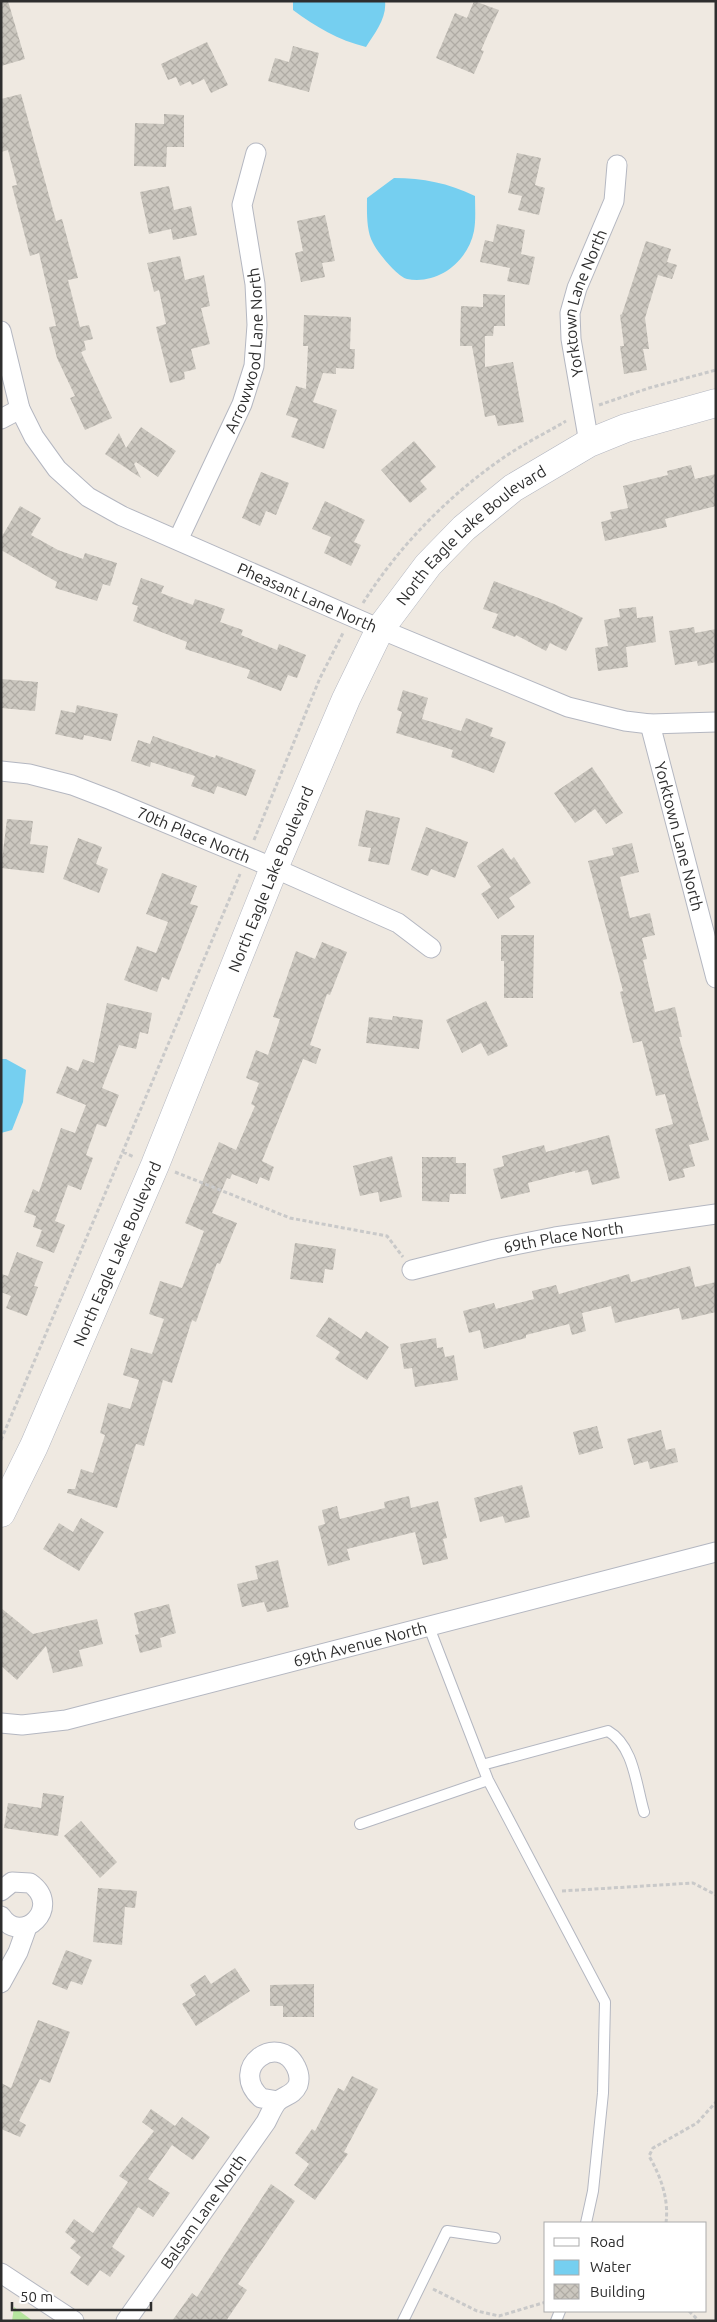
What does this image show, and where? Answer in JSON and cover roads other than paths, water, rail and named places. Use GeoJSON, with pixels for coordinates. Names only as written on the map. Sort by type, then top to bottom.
{"type":"FeatureCollection","features":[{"type":"Feature","properties":{"kind":"street","name":"Arrowwood Lane North"},"geometry":{"type":"LineString","coordinates":[[178,540],[242,404],[254,366],[257,325],[255,284],[242,205],[256,153]]}},
{"type":"Feature","properties":{"kind":"street","name":"Yorktown Lane North"},"geometry":{"type":"LineString","coordinates":[[589,443],[571,339],[570,313],[578,288],[614,201],[617,165]]}},
{"type":"Feature","properties":{"kind":"street","name":"Pheasant Lane North"},"geometry":{"type":"LineString","coordinates":[[1,331],[20,409],[34,437],[57,470],[88,497],[122,516],[380,629],[568,707],[625,721],[650,724],[716,722]]}},
{"type":"Feature","properties":{"kind":"street","name":"North Eagle Lake Boulevard"},"geometry":{"type":"LineString","coordinates":[[1,1513],[34,1446],[155,1165],[274,868],[346,699],[380,629],[428,565],[464,528],[513,488],[589,443],[626,428],[716,403]]}},
{"type":"Feature","properties":{"kind":"street"},"geometry":{"type":"LineString","coordinates":[[1,419],[20,409]]}},
{"type":"Feature","properties":{"kind":"street","name":"Yorktown Lane North"},"geometry":{"type":"LineString","coordinates":[[650,724],[716,978]]}},
{"type":"Feature","properties":{"kind":"street","name":"70th Place North"},"geometry":{"type":"LineString","coordinates":[[1,771],[29,774],[72,785],[247,856],[398,923],[431,948]]}},
{"type":"Feature","properties":{"kind":"street","name":"69th Place North"},"geometry":{"type":"LineString","coordinates":[[412,1270],[495,1249],[555,1237],[716,1214]]}},
{"type":"Feature","properties":{"kind":"street","name":"69th Avenue North"},"geometry":{"type":"LineString","coordinates":[[1,1724],[22,1725],[66,1720],[716,1552]]}},
{"type":"Feature","properties":{"kind":"street"},"geometry":{"type":"LineString","coordinates":[[1,1891],[12,1882],[22,1881],[36,1888],[41,1895],[44,1905],[40,1918],[27,1927],[1,1983]]}},
{"type":"Feature","properties":{"kind":"street"},"geometry":{"type":"LineString","coordinates":[[1,1916],[5,1922],[14,1927],[27,1927]]}},
{"type":"Feature","properties":{"kind":"street","name":"Balsam Lane North"},"geometry":{"type":"LineString","coordinates":[[126,2321],[260,2130],[278,2101]]}},
{"type":"Feature","properties":{"kind":"street"},"geometry":{"type":"LineString","coordinates":[[1,2273],[74,2321]]}},
{"type":"Feature","properties":{"kind":"lane"},"geometry":{"type":"LineString","coordinates":[[429,1627],[488,1780],[605,2002],[603,2093],[593,2192],[586,2222]]}},
{"type":"Feature","properties":{"kind":"lane"},"geometry":{"type":"LineString","coordinates":[[482,1765],[608,1731],[617,1737],[626,1748],[644,1812]]}},
{"type":"Feature","properties":{"kind":"lane"},"geometry":{"type":"LineString","coordinates":[[360,1824],[488,1780]]}},
{"type":"Feature","properties":{"kind":"lane"},"geometry":{"type":"LineString","coordinates":[[403,2321],[447,2231],[495,2238]]}},
{"type":"Feature","properties":{"kind":"water"},"geometry":{"type":"Polygon","coordinates":[[[293,1],[385,1],[385,7],[380,25],[366,47],[337,37],[310,22],[293,10],[293,1]]]}},
{"type":"Feature","properties":{"kind":"water"},"geometry":{"type":"Polygon","coordinates":[[[394,178],[435,182],[475,196],[475,227],[471,242],[459,261],[441,274],[419,280],[407,279],[398,274],[388,264],[373,243],[368,227],[367,198],[394,178]]]}},
{"type":"Feature","properties":{"kind":"water"},"geometry":{"type":"Polygon","coordinates":[[[1,1059],[6,1059],[26,1070],[23,1102],[12,1130],[1,1133],[1,1059]]]}}]}
